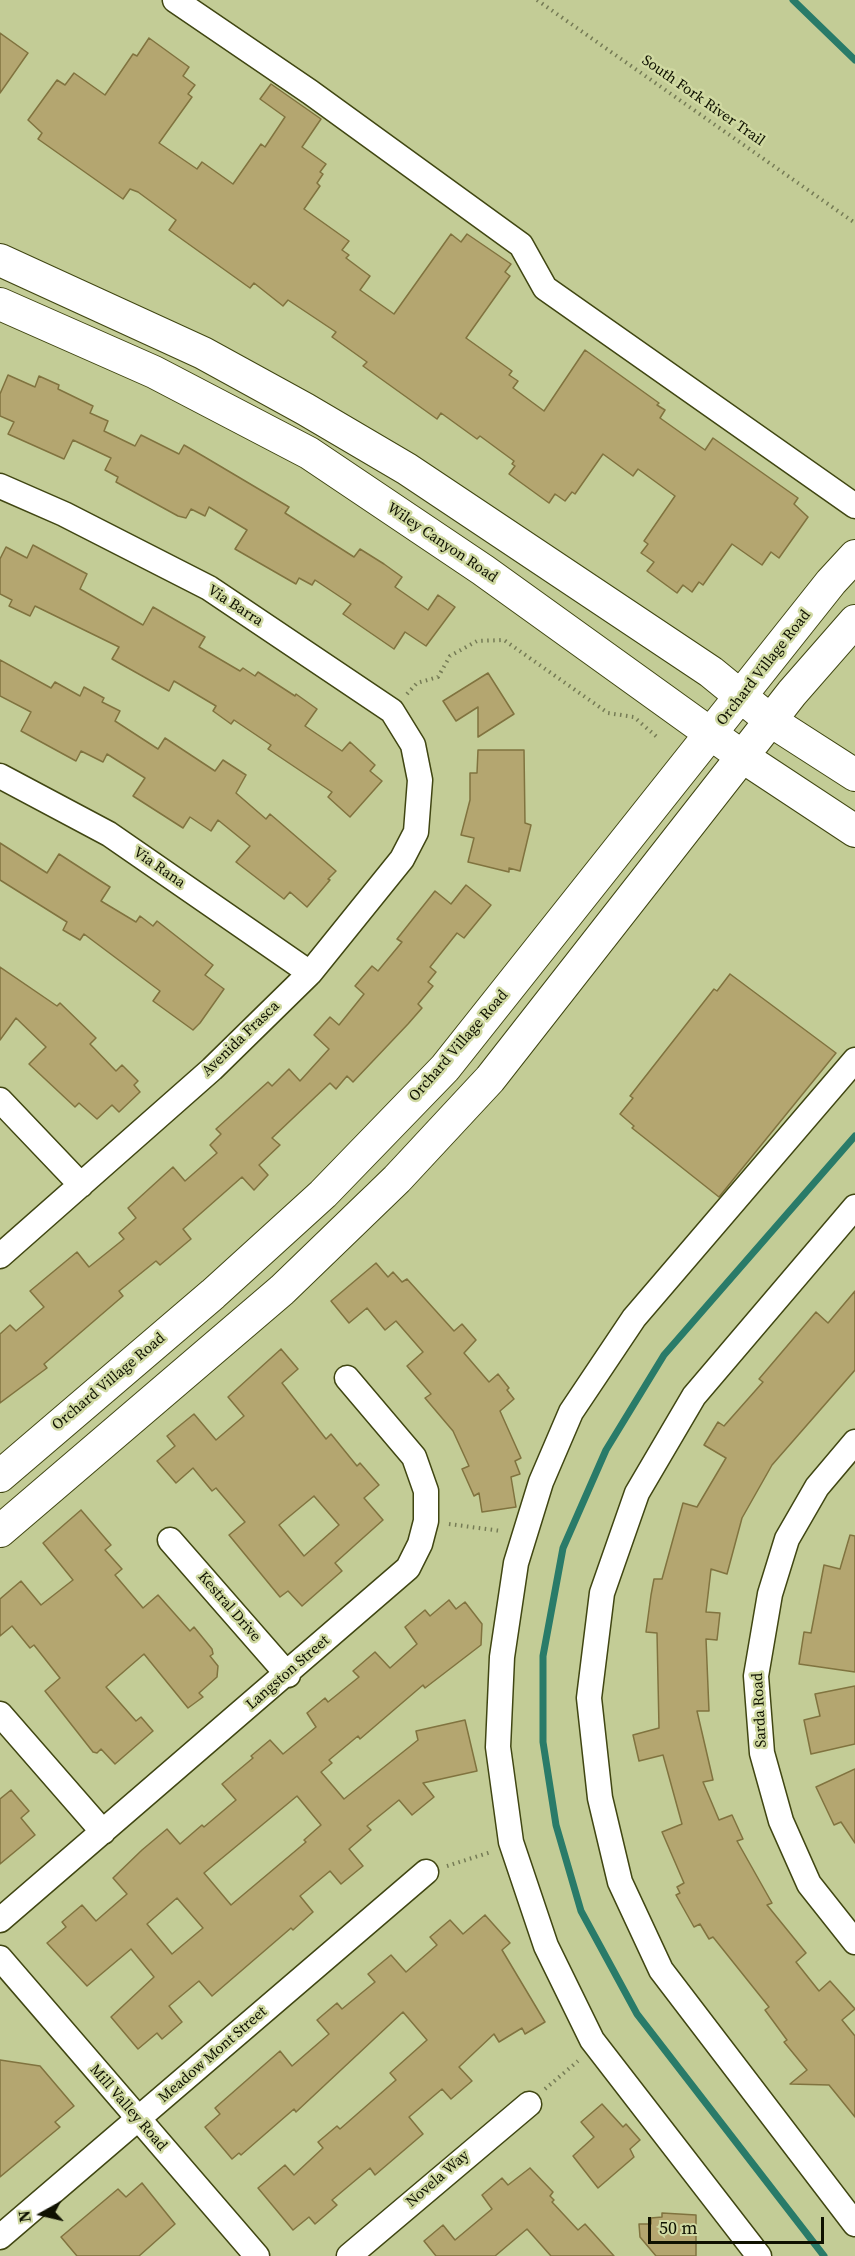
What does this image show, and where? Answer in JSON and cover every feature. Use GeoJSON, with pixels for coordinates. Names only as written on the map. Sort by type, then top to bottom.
{"type":"FeatureCollection","features":[{"type":"Feature","properties":{"kind":"main road"},"geometry":{"type":"LineString","coordinates":[[0,260],[203,353],[406,469],[711,672],[771,721],[855,775]]}},
{"type":"Feature","properties":{"kind":"main road","name":"Wiley Canyon Road"},"geometry":{"type":"LineString","coordinates":[[0,304],[154,372],[309,453],[483,570],[743,757],[855,831]]}},
{"type":"Feature","properties":{"kind":"main road","name":"Orchard Village Road"},"geometry":{"type":"LineString","coordinates":[[0,1476],[213,1294],[323,1194],[445,1068],[831,582],[855,556]]}},
{"type":"Feature","properties":{"kind":"main road"},"geometry":{"type":"LineString","coordinates":[[0,1531],[282,1290],[397,1179],[490,1079],[771,721],[855,621]]}},
{"type":"Feature","properties":{"kind":"street"},"geometry":{"type":"LineString","coordinates":[[175,0],[310,92],[520,245],[545,288],[848,501]]}},
{"type":"Feature","properties":{"kind":"street","name":"Via Barra"},"geometry":{"type":"LineString","coordinates":[[0,486],[64,514],[209,588],[392,711],[413,745],[420,780]]}},
{"type":"Feature","properties":{"kind":"street","name":"Via Rana"},"geometry":{"type":"LineString","coordinates":[[0,776],[109,834],[310,973]]}},
{"type":"Feature","properties":{"kind":"street","name":"Avenida Frasca"},"geometry":{"type":"LineString","coordinates":[[0,1256],[212,1069],[310,973],[402,859],[416,832],[420,780]]}},
{"type":"Feature","properties":{"kind":"street"},"geometry":{"type":"LineString","coordinates":[[759,2256],[592,2040],[546,1946],[511,1842],[498,1747],[502,1657],[516,1563],[541,1482],[571,1412],[634,1318],[855,1060]]}},
{"type":"Feature","properties":{"kind":"street"},"geometry":{"type":"LineString","coordinates":[[0,1100],[81,1185]]}},
{"type":"Feature","properties":{"kind":"street"},"geometry":{"type":"LineString","coordinates":[[855,1207],[694,1396],[638,1493],[602,1593],[589,1698],[600,1798],[620,1882],[661,1970],[855,2224]]}},
{"type":"Feature","properties":{"kind":"street","name":"Langston Street"},"geometry":{"type":"LineString","coordinates":[[0,1920],[288,1675],[408,1568],[420,1544],[426,1521],[426,1491],[414,1457],[347,1378]]}},
{"type":"Feature","properties":{"kind":"street","name":"Sarda Road"},"geometry":{"type":"LineString","coordinates":[[855,1442],[817,1487],[787,1539],[770,1594],[756,1676],[762,1753],[781,1821],[808,1884],[855,1942]]}},
{"type":"Feature","properties":{"kind":"street","name":"Kestral Drive"},"geometry":{"type":"LineString","coordinates":[[170,1540],[288,1675]]}},
{"type":"Feature","properties":{"kind":"street"},"geometry":{"type":"LineString","coordinates":[[0,1714],[103,1832]]}},
{"type":"Feature","properties":{"kind":"street","name":"Meadow Mont Street"},"geometry":{"type":"LineString","coordinates":[[0,2237],[426,1872]]}},
{"type":"Feature","properties":{"kind":"street","name":"Mill Valley Road"},"geometry":{"type":"LineString","coordinates":[[0,1958],[257,2256]]}},
{"type":"Feature","properties":{"kind":"street","name":"Novela Way"},"geometry":{"type":"LineString","coordinates":[[349,2256],[529,2104]]}},
{"type":"Feature","properties":{"kind":"path","name":"South Fork River Trail"},"geometry":{"type":"LineString","coordinates":[[537,0],[855,223]]}},
{"type":"Feature","properties":{"kind":"path"},"geometry":{"type":"LineString","coordinates":[[392,711],[417,683],[438,677],[450,656],[477,641],[504,640],[608,713],[634,717],[658,738]]}},
{"type":"Feature","properties":{"kind":"path"},"geometry":{"type":"LineString","coordinates":[[426,1521],[505,1532],[508,1535]]}},
{"type":"Feature","properties":{"kind":"path"},"geometry":{"type":"LineString","coordinates":[[426,1872],[498,1850]]}},
{"type":"Feature","properties":{"kind":"path"},"geometry":{"type":"LineString","coordinates":[[529,2104],[585,2055]]}},
{"type":"Feature","properties":{"kind":"building"},"geometry":{"type":"Polygon","coordinates":[[[0,33],[28,53],[0,93],[0,33]]]}},
{"type":"Feature","properties":{"kind":"building"},"geometry":{"type":"Polygon","coordinates":[[[149,38],[189,67],[183,76],[195,85],[188,94],[192,97],[159,143],[197,169],[202,162],[233,184],[261,144],[265,147],[285,117],[260,99],[271,84],[321,119],[302,147],[326,164],[320,172],[323,174],[317,183],[320,186],[304,209],[349,241],[342,250],[349,255],[346,258],[370,276],[360,290],[394,314],[451,234],[461,242],[467,234],[511,264],[505,272],[510,276],[466,338],[512,371],[509,375],[518,381],[513,388],[544,411],[585,350],[659,403],[657,405],[665,410],[660,418],[705,450],[713,438],[798,498],[794,504],[808,517],[779,558],[771,552],[762,565],[732,544],[703,585],[699,582],[692,592],[683,585],[677,593],[647,571],[654,562],[641,553],[648,544],[644,541],[675,496],[638,469],[633,476],[603,454],[575,494],[572,492],[565,501],[555,494],[549,503],[509,474],[515,466],[512,464],[514,461],[480,436],[477,439],[441,413],[437,419],[363,366],[367,362],[332,337],[336,332],[288,300],[283,306],[254,283],[250,288],[169,230],[176,220],[138,192],[130,189],[123,199],[38,139],[42,133],[28,120],[57,80],[65,85],[74,73],[105,95],[133,54],[137,56],[149,38]]]}},
{"type":"Feature","properties":{"kind":"building"},"geometry":{"type":"Polygon","coordinates":[[[8,375],[35,387],[39,376],[59,385],[58,389],[93,406],[90,413],[108,421],[104,431],[135,446],[141,435],[179,454],[184,445],[289,507],[285,513],[354,557],[360,549],[384,564],[402,577],[395,587],[428,610],[438,595],[455,607],[426,646],[405,632],[394,649],[343,614],[351,604],[315,580],[312,585],[299,578],[296,584],[235,549],[247,530],[209,507],[205,516],[191,509],[186,518],[178,516],[116,482],[118,477],[105,470],[111,458],[73,440],[64,459],[8,434],[14,422],[0,416],[0,394],[8,375]]]}},
{"type":"Feature","properties":{"kind":"building"},"geometry":{"type":"Polygon","coordinates":[[[33,545],[87,574],[80,589],[143,625],[153,607],[205,637],[199,647],[240,671],[243,668],[255,676],[258,672],[295,696],[296,694],[317,709],[305,726],[342,751],[350,742],[375,765],[370,771],[382,781],[350,817],[328,797],[332,792],[268,749],[271,745],[234,720],[231,724],[213,711],[216,706],[174,681],[169,691],[112,659],[119,647],[35,606],[30,616],[9,606],[12,600],[0,594],[0,559],[6,547],[27,558],[33,545]]]}},
{"type":"Feature","properties":{"kind":"building"},"geometry":{"type":"Polygon","coordinates":[[[0,660],[51,688],[55,682],[80,696],[84,687],[104,698],[102,702],[120,711],[115,721],[158,749],[165,738],[215,771],[223,760],[246,775],[236,793],[266,819],[270,814],[336,871],[307,907],[290,892],[284,899],[236,862],[250,846],[218,820],[211,831],[190,817],[183,828],[133,796],[145,778],[107,754],[103,762],[81,751],[76,761],[21,731],[31,712],[0,696],[0,660]]]}},
{"type":"Feature","properties":{"kind":"building"},"geometry":{"type":"Polygon","coordinates":[[[488,673],[514,714],[478,737],[478,707],[456,721],[443,701],[488,673]]]}},
{"type":"Feature","properties":{"kind":"building"},"geometry":{"type":"Polygon","coordinates":[[[478,750],[524,750],[525,823],[531,825],[520,871],[509,868],[509,872],[468,862],[474,838],[461,835],[470,800],[470,773],[477,773],[478,750]]]}},
{"type":"Feature","properties":{"kind":"building"},"geometry":{"type":"Polygon","coordinates":[[[0,843],[47,873],[59,854],[110,887],[101,901],[136,922],[140,916],[153,926],[157,921],[213,965],[205,975],[224,989],[200,1023],[193,1030],[153,1001],[160,991],[84,934],[80,940],[63,930],[67,922],[0,880],[0,843]]]}},
{"type":"Feature","properties":{"kind":"building"},"geometry":{"type":"Polygon","coordinates":[[[466,885],[491,905],[464,938],[457,933],[430,967],[436,972],[428,982],[433,986],[418,1004],[422,1008],[408,1024],[353,1082],[347,1076],[336,1089],[330,1083],[272,1138],[280,1145],[259,1165],[268,1175],[254,1190],[242,1177],[183,1229],[191,1239],[160,1265],[156,1261],[119,1291],[123,1296],[44,1364],[47,1368],[0,1403],[0,1334],[10,1325],[16,1331],[44,1307],[30,1291],[77,1252],[89,1267],[124,1239],[119,1233],[136,1218],[128,1208],[173,1167],[185,1181],[217,1153],[210,1145],[221,1134],[216,1129],[268,1082],[272,1086],[289,1069],[300,1081],[329,1049],[314,1035],[330,1017],[339,1025],[364,994],[355,986],[372,966],[378,971],[402,942],[397,939],[435,891],[451,904],[466,885]]]}},
{"type":"Feature","properties":{"kind":"building"},"geometry":{"type":"Polygon","coordinates":[[[0,967],[57,1006],[60,1003],[96,1038],[90,1044],[116,1071],[122,1065],[138,1081],[134,1085],[140,1092],[119,1112],[112,1105],[97,1119],[79,1103],[75,1107],[29,1064],[46,1047],[16,1018],[0,1040],[0,967]]]}},
{"type":"Feature","properties":{"kind":"building"},"geometry":{"type":"Polygon","coordinates":[[[730,974],[836,1053],[719,1197],[632,1128],[634,1126],[620,1114],[633,1098],[630,1096],[714,989],[717,991],[730,974]]]}},
{"type":"Feature","properties":{"kind":"building"},"geometry":{"type":"Polygon","coordinates":[[[376,1263],[388,1277],[393,1272],[402,1282],[407,1279],[454,1331],[462,1324],[476,1340],[464,1353],[489,1382],[498,1374],[509,1388],[507,1390],[514,1399],[500,1411],[521,1458],[515,1461],[520,1474],[511,1477],[516,1507],[482,1512],[479,1493],[474,1496],[462,1469],[469,1466],[453,1431],[425,1398],[431,1394],[407,1366],[423,1352],[396,1321],[385,1330],[367,1308],[349,1323],[331,1301],[376,1263]]]}},
{"type":"Feature","properties":{"kind":"building"},"geometry":{"type":"Polygon","coordinates":[[[855,1291],[855,1370],[772,1465],[742,1518],[727,1574],[711,1569],[706,1612],[720,1613],[717,1640],[706,1639],[709,1711],[697,1711],[713,1780],[703,1782],[719,1820],[732,1815],[743,1839],[737,1841],[772,1903],[767,1905],[806,1953],[796,1962],[819,1991],[830,1981],[855,2009],[842,2020],[855,2036],[855,2117],[829,2085],[790,2084],[807,2070],[784,2042],[787,2040],[765,2010],[769,2007],[713,1937],[709,1939],[700,1924],[694,1927],[676,1895],[680,1893],[677,1887],[684,1883],[662,1832],[682,1824],[663,1755],[639,1761],[633,1735],[659,1728],[657,1633],[646,1632],[654,1579],[662,1579],[683,1503],[697,1507],[726,1458],[704,1445],[718,1422],[724,1426],[763,1382],[759,1379],[816,1312],[828,1323],[855,1291]]]}},
{"type":"Feature","properties":{"kind":"building"},"geometry":{"type":"Polygon","coordinates":[[[281,1349],[298,1369],[282,1383],[326,1439],[331,1434],[357,1466],[360,1463],[379,1485],[364,1498],[383,1520],[335,1563],[342,1571],[302,1606],[288,1591],[280,1597],[229,1535],[245,1522],[216,1488],[212,1491],[193,1468],[176,1483],[157,1461],[175,1446],[167,1436],[194,1414],[216,1440],[244,1416],[228,1397],[281,1349]],[[314,1496],[279,1525],[304,1556],[339,1525],[314,1496]]]}},
{"type":"Feature","properties":{"kind":"building"},"geometry":{"type":"Polygon","coordinates":[[[81,1510],[111,1545],[105,1550],[122,1569],[115,1575],[143,1608],[158,1595],[190,1631],[194,1627],[212,1649],[213,1654],[210,1656],[218,1666],[217,1677],[199,1693],[203,1697],[188,1708],[144,1654],[106,1687],[136,1721],[141,1717],[153,1731],[115,1764],[101,1749],[97,1753],[93,1752],[45,1691],[60,1678],[34,1645],[30,1648],[12,1626],[0,1636],[0,1599],[21,1581],[41,1605],[73,1580],[43,1543],[81,1510]]]}},
{"type":"Feature","properties":{"kind":"building"},"geometry":{"type":"Polygon","coordinates":[[[850,1535],[855,1536],[855,1672],[799,1664],[804,1632],[811,1633],[824,1565],[840,1569],[850,1535]]]}},
{"type":"Feature","properties":{"kind":"building"},"geometry":{"type":"Polygon","coordinates":[[[449,1600],[456,1609],[465,1602],[482,1624],[481,1645],[425,1688],[423,1685],[360,1739],[358,1736],[329,1760],[332,1763],[321,1772],[344,1799],[418,1740],[416,1731],[465,1720],[477,1771],[423,1783],[434,1797],[412,1815],[399,1800],[367,1826],[371,1830],[349,1849],[363,1866],[341,1884],[330,1871],[300,1896],[313,1912],[212,1996],[199,1981],[169,2006],[182,2022],[162,2039],[157,2033],[138,2049],[111,2017],[154,1977],[131,1949],[87,1986],[47,1943],[66,1927],[62,1922],[82,1905],[96,1921],[127,1894],[113,1878],[142,1850],[167,1829],[180,1844],[202,1825],[204,1827],[236,1800],[222,1784],[253,1758],[251,1756],[270,1740],[283,1754],[316,1727],[307,1713],[325,1698],[328,1702],[359,1677],[353,1671],[375,1652],[390,1668],[417,1644],[405,1627],[425,1610],[430,1616],[449,1600]],[[297,1796],[204,1873],[231,1905],[306,1842],[304,1840],[321,1825],[297,1796]],[[177,1898],[147,1924],[172,1954],[203,1928],[177,1898]]]}},
{"type":"Feature","properties":{"kind":"building"},"geometry":{"type":"Polygon","coordinates":[[[855,1686],[855,1744],[811,1754],[804,1720],[820,1716],[815,1694],[855,1686]]]}},
{"type":"Feature","properties":{"kind":"building"},"geometry":{"type":"Polygon","coordinates":[[[855,1769],[855,1843],[841,1822],[834,1825],[816,1787],[855,1769]]]}},
{"type":"Feature","properties":{"kind":"building"},"geometry":{"type":"Polygon","coordinates":[[[11,1790],[29,1811],[21,1818],[35,1835],[0,1864],[0,1799],[11,1790]]]}},
{"type":"Feature","properties":{"kind":"building"},"geometry":{"type":"Polygon","coordinates":[[[485,1915],[510,1943],[502,1950],[545,2022],[525,2034],[522,2028],[499,2042],[494,2034],[459,2067],[472,2081],[451,2099],[442,2089],[409,2117],[423,2134],[375,2175],[370,2168],[332,2200],[337,2205],[315,2224],[309,2217],[293,2230],[258,2188],[285,2165],[294,2175],[323,2148],[318,2142],[337,2126],[340,2129],[396,2080],[390,2073],[427,2040],[403,2012],[296,2112],[294,2109],[241,2155],[239,2153],[232,2159],[205,2127],[220,2114],[215,2108],[280,2051],[292,2066],[329,2034],[317,2020],[337,2003],[342,2009],[375,1982],[368,1974],[391,1955],[406,1972],[437,1945],[430,1937],[450,1920],[463,1934],[485,1915]]]}},
{"type":"Feature","properties":{"kind":"building"},"geometry":{"type":"Polygon","coordinates":[[[0,2060],[40,2066],[74,2106],[55,2122],[60,2127],[0,2177],[0,2060]]]}},
{"type":"Feature","properties":{"kind":"building"},"geometry":{"type":"Polygon","coordinates":[[[602,2104],[623,2127],[626,2124],[640,2140],[630,2149],[634,2157],[598,2188],[573,2156],[594,2137],[581,2122],[602,2104]]]}},
{"type":"Feature","properties":{"kind":"building"},"geometry":{"type":"Polygon","coordinates":[[[530,2168],[553,2192],[550,2196],[554,2200],[552,2202],[578,2230],[585,2224],[614,2256],[551,2256],[527,2229],[495,2256],[436,2256],[424,2241],[443,2225],[455,2240],[492,2209],[482,2195],[502,2178],[508,2185],[530,2168]]]}},
{"type":"Feature","properties":{"kind":"building"},"geometry":{"type":"Polygon","coordinates":[[[142,2183],[175,2224],[139,2256],[77,2256],[61,2237],[118,2189],[126,2197],[142,2183]]]}},
{"type":"Feature","properties":{"kind":"building"},"geometry":{"type":"Polygon","coordinates":[[[662,2213],[696,2215],[696,2256],[656,2256],[640,2237],[639,2224],[651,2224],[651,2218],[662,2217],[662,2213]]]}},
{"type":"Feature","properties":{"kind":"waterway"},"geometry":{"type":"LineString","coordinates":[[793,0],[855,60]]}},
{"type":"Feature","properties":{"kind":"waterway"},"geometry":{"type":"LineString","coordinates":[[824,2256],[637,2014],[581,1911],[556,1825],[543,1742],[543,1656],[563,1548],[606,1450],[664,1355],[855,1136]]}}]}
